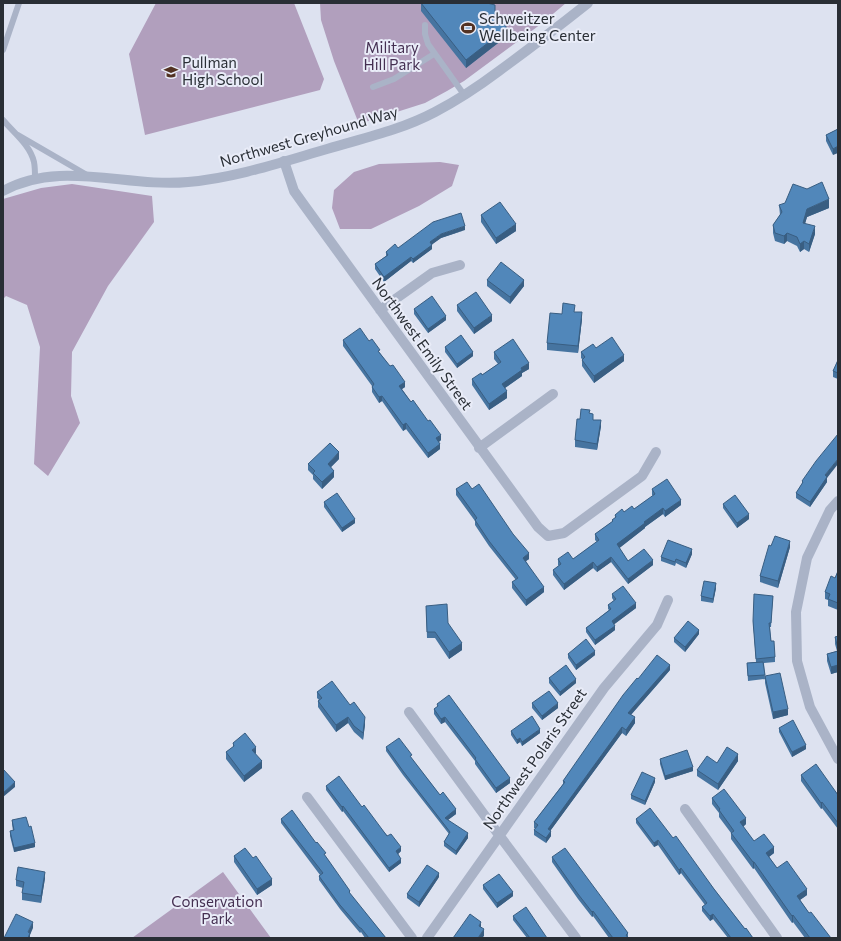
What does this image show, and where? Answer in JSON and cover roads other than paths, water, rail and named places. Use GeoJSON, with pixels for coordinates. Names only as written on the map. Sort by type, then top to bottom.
{"type":"FeatureCollection","features":[{"type":"Feature","properties":{"kind":"street","name":"Northwest Greyhound Way"},"geometry":{"type":"LineString","coordinates":[[3,191],[19,183],[35,178],[63,175],[158,183],[187,182],[236,174],[392,130],[416,122],[465,96],[588,3]]}},
{"type":"Feature","properties":{"kind":"street","name":"Northwest Emily Street"},"geometry":{"type":"LineString","coordinates":[[284,161],[294,191],[479,448],[538,527],[548,536],[564,533],[642,476],[656,452]]}},
{"type":"Feature","properties":{"kind":"street"},"geometry":{"type":"LineString","coordinates":[[380,310],[432,272],[460,265]]}},
{"type":"Feature","properties":{"kind":"street"},"geometry":{"type":"LineString","coordinates":[[479,448],[553,394]]}},
{"type":"Feature","properties":{"kind":"street"},"geometry":{"type":"LineString","coordinates":[[838,500],[830,510],[807,558],[796,612],[797,661],[810,707],[838,759]]}},
{"type":"Feature","properties":{"kind":"street","name":"Northwest Polaris Street"},"geometry":{"type":"LineString","coordinates":[[427,938],[604,688],[657,625],[668,600]]}},
{"type":"Feature","properties":{"kind":"street"},"geometry":{"type":"LineString","coordinates":[[409,712],[499,836],[576,938]]}},
{"type":"Feature","properties":{"kind":"street"},"geometry":{"type":"LineString","coordinates":[[307,797],[412,938]]}},
{"type":"Feature","properties":{"kind":"street"},"geometry":{"type":"LineString","coordinates":[[685,809],[777,938]]}},
{"type":"Feature","properties":{"kind":"lane"},"geometry":{"type":"LineString","coordinates":[[3,50],[19,3]]}},
{"type":"Feature","properties":{"kind":"lane"},"geometry":{"type":"LineString","coordinates":[[425,25],[425,34],[428,44],[465,96]]}},
{"type":"Feature","properties":{"kind":"lane"},"geometry":{"type":"LineString","coordinates":[[373,87],[394,79],[434,54]]}},
{"type":"Feature","properties":{"kind":"lane"},"geometry":{"type":"LineString","coordinates":[[3,120],[18,135],[32,156],[35,178]]}},
{"type":"Feature","properties":{"kind":"lane"},"geometry":{"type":"LineString","coordinates":[[18,135],[91,177]]}},
{"type":"Feature","properties":{"kind":"place","name":"Schweitzer Wellbeing Center"},"geometry":{"type":"Point","coordinates":[468,28]}},
{"type":"Feature","properties":{"kind":"place","name":"Pullman High School"},"geometry":{"type":"Point","coordinates":[171,72]}},
{"type":"Feature","properties":{"kind":"park label","name":"Military Hill Park"},"geometry":{"type":"Point","coordinates":[392,56]}},
{"type":"Feature","properties":{"kind":"park label","name":"Conservation Park"},"geometry":{"type":"Point","coordinates":[217,910]}}]}
